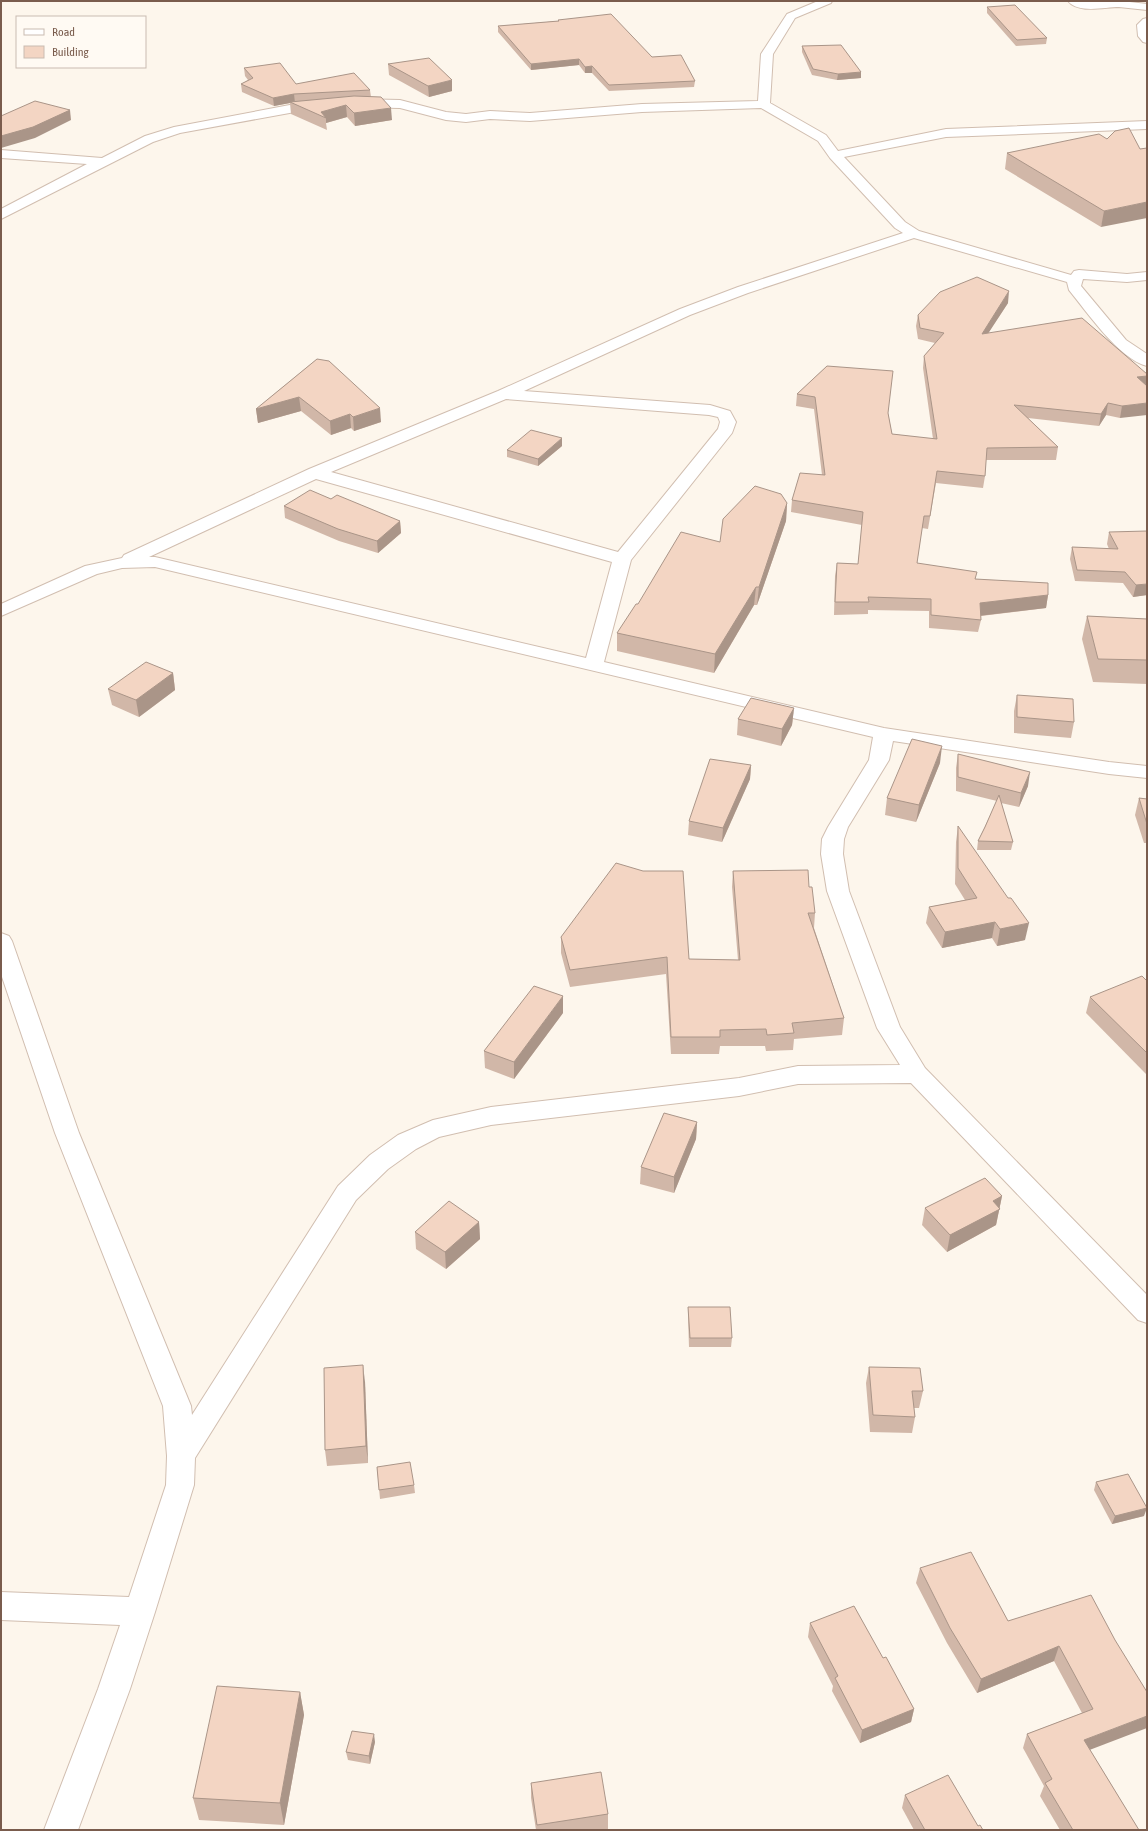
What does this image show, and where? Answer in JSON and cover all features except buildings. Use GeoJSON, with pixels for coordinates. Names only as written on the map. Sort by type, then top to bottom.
{"type":"FeatureCollection","features":[{"type":"Feature","properties":{"kind":"street"},"geometry":{"type":"LineString","coordinates":[[764,104],[767,54],[786,20],[791,16],[827,1]]}},
{"type":"Feature","properties":{"kind":"street"},"geometry":{"type":"LineString","coordinates":[[1073,1],[1084,5],[1127,4],[1147,7]]}},
{"type":"Feature","properties":{"kind":"street"},"geometry":{"type":"LineString","coordinates":[[1147,21],[1142,25],[1144,36],[1147,40]]}},
{"type":"Feature","properties":{"kind":"street"},"geometry":{"type":"LineString","coordinates":[[1,215],[103,161],[149,139],[178,130],[295,108],[336,105],[400,104],[446,116],[466,118],[490,115],[530,117],[642,108],[764,104],[822,138],[835,155],[900,225],[914,234],[1074,280]]}},
{"type":"Feature","properties":{"kind":"street"},"geometry":{"type":"LineString","coordinates":[[835,155],[946,133],[1147,125]]}},
{"type":"Feature","properties":{"kind":"street"},"geometry":{"type":"LineString","coordinates":[[1,154],[70,160],[103,161]]}},
{"type":"Feature","properties":{"kind":"street"},"geometry":{"type":"LineString","coordinates":[[122,563],[315,473],[504,394],[685,312],[743,290],[914,234]]}},
{"type":"Feature","properties":{"kind":"street"},"geometry":{"type":"LineString","coordinates":[[1147,276],[1127,278],[1079,274],[1074,280],[1074,287],[1116,337],[1147,361]]}},
{"type":"Feature","properties":{"kind":"street"},"geometry":{"type":"LineString","coordinates":[[504,394],[710,410],[724,414],[728,422],[726,430],[622,559],[593,666]]}},
{"type":"Feature","properties":{"kind":"street"},"geometry":{"type":"LineString","coordinates":[[315,473],[622,559]]}},
{"type":"Feature","properties":{"kind":"street"},"geometry":{"type":"LineString","coordinates":[[1,611],[91,570],[122,563],[155,562],[884,734],[1101,767],[1147,772]]}},
{"type":"Feature","properties":{"kind":"street"},"geometry":{"type":"LineString","coordinates":[[884,734],[880,760],[838,827],[833,839],[832,854],[838,891],[889,1028],[917,1074],[1147,1312]]}},
{"type":"Feature","properties":{"kind":"street"},"geometry":{"type":"LineString","coordinates":[[1,941],[67,1133],[177,1406],[181,1456],[180,1485],[140,1612],[114,1689],[61,1830]]}},
{"type":"Feature","properties":{"kind":"street"},"geometry":{"type":"LineString","coordinates":[[181,1456],[347,1193],[379,1162],[407,1142],[434,1129],[491,1116],[739,1087],[798,1075],[917,1074]]}},
{"type":"Feature","properties":{"kind":"street"},"geometry":{"type":"LineString","coordinates":[[1,1606],[140,1612]]}}]}
